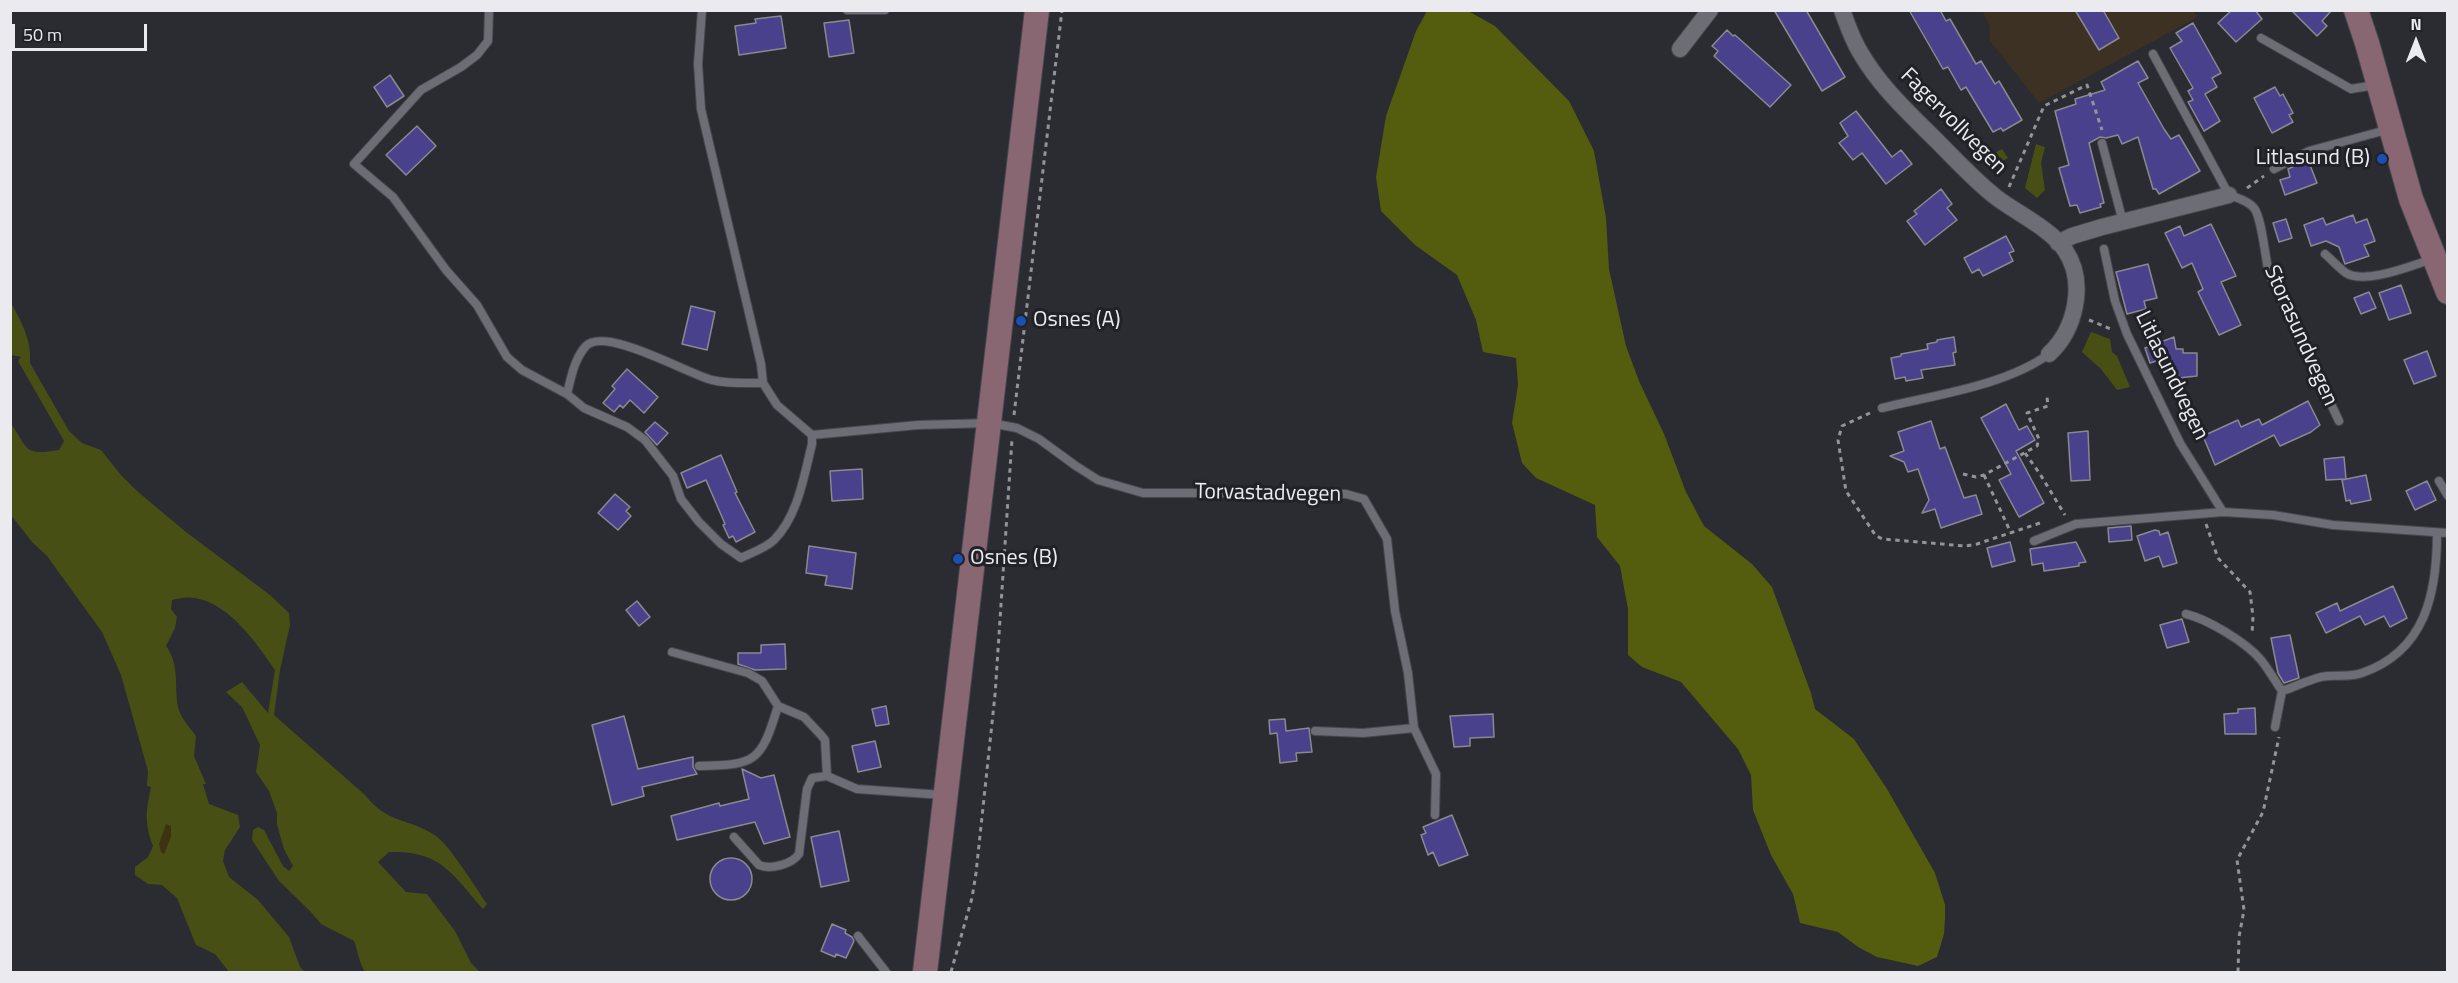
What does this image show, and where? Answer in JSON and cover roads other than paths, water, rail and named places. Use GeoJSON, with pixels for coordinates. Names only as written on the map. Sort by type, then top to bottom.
{"type":"FeatureCollection","features":[{"type":"Feature","properties":{"kind":"main road"},"geometry":{"type":"LineString","coordinates":[[925,972],[946,795],[1001,425],[1037,10]]}},
{"type":"Feature","properties":{"kind":"main road"},"geometry":{"type":"LineString","coordinates":[[2356,10],[2411,199],[2448,292]]}},
{"type":"Feature","properties":{"kind":"street"},"geometry":{"type":"LineString","coordinates":[[1680,49],[1710,10]]}},
{"type":"Feature","properties":{"kind":"street","name":"Fagervollvegen"},"geometry":{"type":"LineString","coordinates":[[1842,10],[1860,52],[1879,80],[1978,183],[2058,243],[2066,252],[2073,271],[2074,312],[2065,336],[2049,354]]}},
{"type":"Feature","properties":{"kind":"street"},"geometry":{"type":"LineString","coordinates":[[2058,243],[2072,236],[2229,195]]}},
{"type":"Feature","properties":{"kind":"lane"},"geometry":{"type":"LineString","coordinates":[[489,10],[488,41],[477,55],[421,90],[354,164],[393,197],[446,270],[477,305],[507,357],[522,370],[567,394],[584,408],[627,427],[645,440],[672,476],[681,499],[699,522],[721,544],[741,558],[773,542],[783,528],[795,507],[812,444],[812,435],[777,405],[763,383],[761,364],[701,110],[698,64],[702,10]]}},
{"type":"Feature","properties":{"kind":"lane"},"geometry":{"type":"LineString","coordinates":[[847,10],[885,10]]}},
{"type":"Feature","properties":{"kind":"lane"},"geometry":{"type":"LineString","coordinates":[[2260,38],[2351,89],[2379,84]]}},
{"type":"Feature","properties":{"kind":"lane"},"geometry":{"type":"LineString","coordinates":[[2152,54],[2229,195]]}},
{"type":"Feature","properties":{"kind":"lane"},"geometry":{"type":"LineString","coordinates":[[2274,169],[2309,151],[2391,129]]}},
{"type":"Feature","properties":{"kind":"lane"},"geometry":{"type":"LineString","coordinates":[[2102,143],[2123,222]]}},
{"type":"Feature","properties":{"kind":"lane","name":"Storasundvegen"},"geometry":{"type":"LineString","coordinates":[[2229,195],[2246,201],[2255,209],[2260,220],[2264,252],[2270,273],[2339,421]]}},
{"type":"Feature","properties":{"kind":"lane","name":"Litlasundvegen"},"geometry":{"type":"LineString","coordinates":[[2104,249],[2115,301],[2127,334],[2180,443],[2223,512]]}},
{"type":"Feature","properties":{"kind":"lane"},"geometry":{"type":"LineString","coordinates":[[2325,254],[2347,274],[2360,277],[2381,274],[2433,258]]}},
{"type":"Feature","properties":{"kind":"lane"},"geometry":{"type":"LineString","coordinates":[[567,394],[576,362],[586,345],[598,341],[618,344],[662,358],[714,381],[763,383]]}},
{"type":"Feature","properties":{"kind":"lane","name":"Fagervollvegen"},"geometry":{"type":"LineString","coordinates":[[1882,408],[1986,382],[2025,368],[2049,354]]}},
{"type":"Feature","properties":{"kind":"lane","name":"Torvastadvegen"},"geometry":{"type":"LineString","coordinates":[[812,435],[918,425],[1001,425],[1039,439],[1098,480],[1143,493],[1346,494],[1364,499],[1387,539],[1395,610],[1408,673],[1414,728],[1436,774],[1435,815]]}},
{"type":"Feature","properties":{"kind":"lane"},"geometry":{"type":"LineString","coordinates":[[2439,481],[2448,496]]}},
{"type":"Feature","properties":{"kind":"lane"},"geometry":{"type":"LineString","coordinates":[[2034,541],[2076,524],[2223,512],[2272,515],[2333,525],[2448,533]]}},
{"type":"Feature","properties":{"kind":"lane"},"geometry":{"type":"LineString","coordinates":[[2282,692],[2322,676],[2347,676],[2363,673],[2408,645],[2428,608],[2437,558],[2438,533]]}},
{"type":"Feature","properties":{"kind":"lane"},"geometry":{"type":"LineString","coordinates":[[2186,614],[2201,617],[2260,659],[2282,692],[2275,727]]}},
{"type":"Feature","properties":{"kind":"lane"},"geometry":{"type":"LineString","coordinates":[[672,652],[748,673],[762,681],[778,706],[804,717],[825,740],[828,776]]}},
{"type":"Feature","properties":{"kind":"lane"},"geometry":{"type":"LineString","coordinates":[[699,766],[744,763],[755,758],[764,744],[778,706]]}},
{"type":"Feature","properties":{"kind":"lane"},"geometry":{"type":"LineString","coordinates":[[1315,730],[1363,733],[1414,728]]}},
{"type":"Feature","properties":{"kind":"lane"},"geometry":{"type":"LineString","coordinates":[[734,837],[759,865],[764,867],[792,861],[799,854],[807,789],[812,778],[828,776],[857,789],[946,795]]}},
{"type":"Feature","properties":{"kind":"lane"},"geometry":{"type":"LineString","coordinates":[[858,936],[886,972]]}},
{"type":"Feature","properties":{"kind":"place","name":"Litlasund (B)"},"geometry":{"type":"Point","coordinates":[2382,159]}},
{"type":"Feature","properties":{"kind":"place","name":"Osnes (A)"},"geometry":{"type":"Point","coordinates":[1021,321]}},
{"type":"Feature","properties":{"kind":"place","name":"Osnes (B)"},"geometry":{"type":"Point","coordinates":[958,559]}}]}
